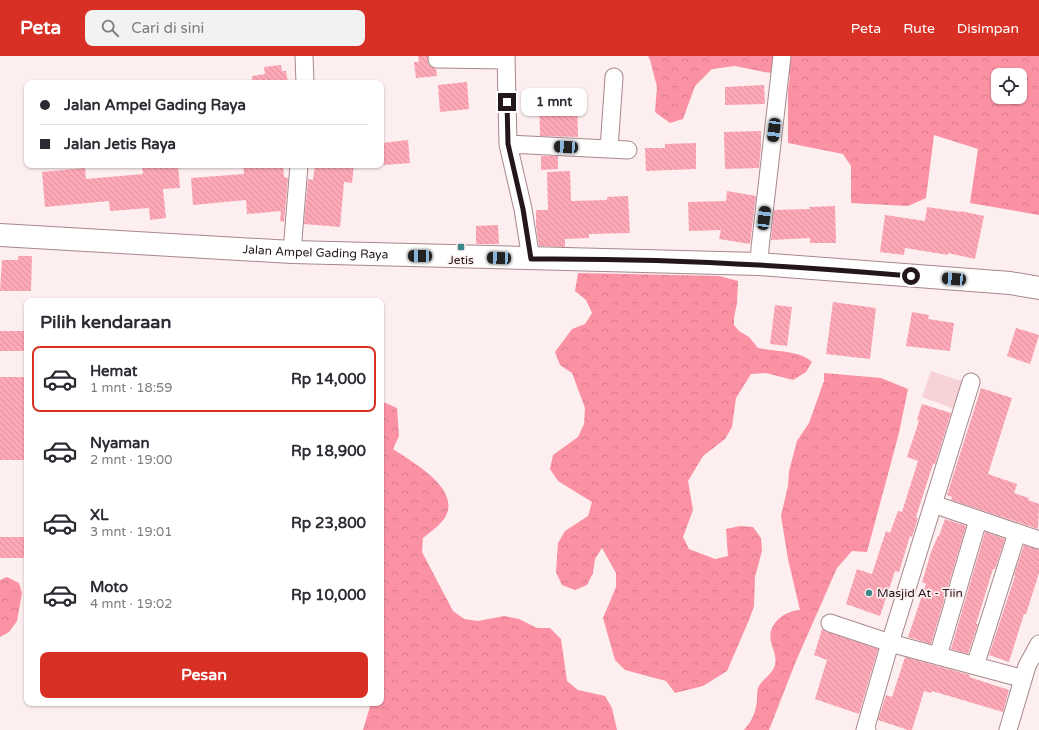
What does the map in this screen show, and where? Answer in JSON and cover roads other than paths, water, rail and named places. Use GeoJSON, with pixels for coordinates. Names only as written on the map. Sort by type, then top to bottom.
{"type":"FeatureCollection","features":[{"type":"Feature","properties":{"kind":"main road","name":"Jalan Ampel Gading Raya"},"geometry":{"type":"LineString","coordinates":[[0,235],[292,252],[759,264],[1010,283],[1039,288]]}},
{"type":"Feature","properties":{"kind":"street"},"geometry":{"type":"LineString","coordinates":[[304,56],[305,80]]}},
{"type":"Feature","properties":{"kind":"street"},"geometry":{"type":"LineString","coordinates":[[759,264],[782,56]]}},
{"type":"Feature","properties":{"kind":"street"},"geometry":{"type":"LineString","coordinates":[[437,59],[506,58],[508,144],[523,209],[531,259]]}},
{"type":"Feature","properties":{"kind":"street"},"geometry":{"type":"LineString","coordinates":[[609,150],[614,77]]}},
{"type":"Feature","properties":{"kind":"street"},"geometry":{"type":"LineString","coordinates":[[508,144],[628,150]]}},
{"type":"Feature","properties":{"kind":"street"},"geometry":{"type":"LineString","coordinates":[[292,252],[299,168]]}},
{"type":"Feature","properties":{"kind":"street"},"geometry":{"type":"LineString","coordinates":[[867,730],[865,730],[890,643],[971,382]]}},
{"type":"Feature","properties":{"kind":"street"},"geometry":{"type":"LineString","coordinates":[[933,504],[1039,540]]}},
{"type":"Feature","properties":{"kind":"street"},"geometry":{"type":"LineString","coordinates":[[938,656],[978,520]]}},
{"type":"Feature","properties":{"kind":"street"},"geometry":{"type":"LineString","coordinates":[[975,666],[1017,533]]}},
{"type":"Feature","properties":{"kind":"street"},"geometry":{"type":"LineString","coordinates":[[830,623],[890,643],[1017,677]]}},
{"type":"Feature","properties":{"kind":"street"},"geometry":{"type":"LineString","coordinates":[[1008,730],[1028,666],[1036,647],[1039,644]]}},
{"type":"Feature","properties":{"kind":"place","name":"Jetis"},"geometry":{"type":"Point","coordinates":[461,247]}},
{"type":"Feature","properties":{"kind":"place","name":"Masjid At - Tiin"},"geometry":{"type":"Point","coordinates":[869,593]}}]}
